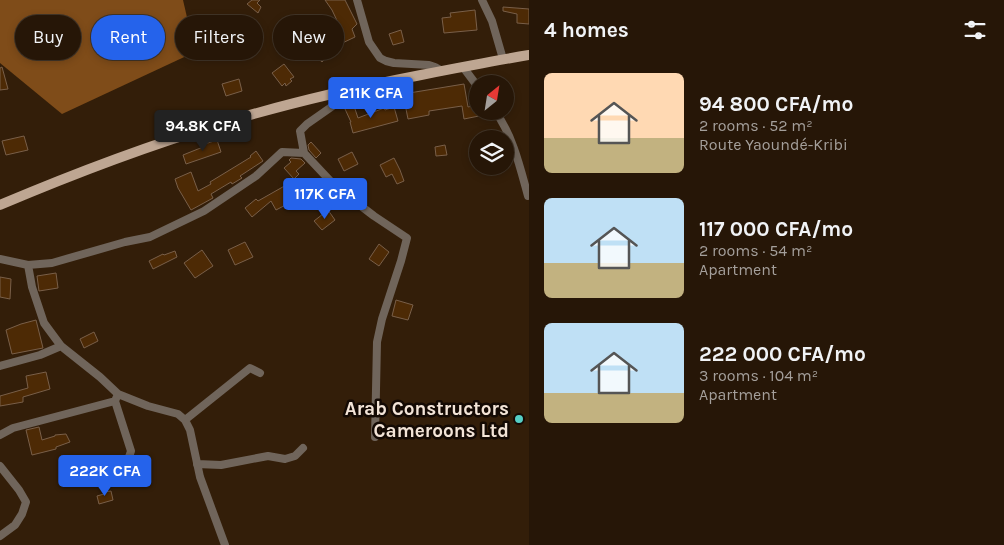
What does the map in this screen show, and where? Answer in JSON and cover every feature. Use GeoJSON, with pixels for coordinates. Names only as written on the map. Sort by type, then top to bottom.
{"type":"FeatureCollection","features":[{"type":"Feature","properties":{"kind":"main road"},"geometry":{"type":"LineString","coordinates":[[0,205],[79,173],[224,122],[360,87],[529,55]]}},
{"type":"Feature","properties":{"kind":"street"},"geometry":{"type":"LineString","coordinates":[[357,0],[369,42],[380,58],[394,63],[429,65],[442,71]]}},
{"type":"Feature","properties":{"kind":"street"},"geometry":{"type":"LineString","coordinates":[[482,0],[492,21],[503,59]]}},
{"type":"Feature","properties":{"kind":"street"},"geometry":{"type":"LineString","coordinates":[[463,67],[469,75]]}},
{"type":"Feature","properties":{"kind":"street"},"geometry":{"type":"LineString","coordinates":[[360,87],[307,124],[300,131],[304,153],[336,186],[374,216],[407,238],[382,319],[377,342],[376,437]]}},
{"type":"Feature","properties":{"kind":"street"},"geometry":{"type":"LineString","coordinates":[[501,120],[518,159],[528,196]]}},
{"type":"Feature","properties":{"kind":"street"},"geometry":{"type":"LineString","coordinates":[[0,259],[28,265],[52,263],[125,242],[150,237],[204,212],[256,176],[282,152],[304,153]]}},
{"type":"Feature","properties":{"kind":"street"},"geometry":{"type":"LineString","coordinates":[[28,265],[32,287],[44,323],[61,346],[100,377],[116,398],[131,451],[129,458],[122,467],[100,475]]}},
{"type":"Feature","properties":{"kind":"street"},"geometry":{"type":"LineString","coordinates":[[0,366],[40,355],[61,346]]}},
{"type":"Feature","properties":{"kind":"street"},"geometry":{"type":"LineString","coordinates":[[185,420],[250,368],[260,373]]}},
{"type":"Feature","properties":{"kind":"street"},"geometry":{"type":"LineString","coordinates":[[0,435],[13,428],[116,398],[178,414],[185,420],[190,430],[205,493],[224,542],[231,545]]}},
{"type":"Feature","properties":{"kind":"street"},"geometry":{"type":"LineString","coordinates":[[197,464],[220,465],[268,456],[285,459],[295,456],[303,448]]}},
{"type":"Feature","properties":{"kind":"street"},"geometry":{"type":"LineString","coordinates":[[0,466],[20,490],[26,502],[22,514],[15,525],[0,536]]}},
{"type":"Feature","properties":{"kind":"shaded area"},"geometry":{"type":"Polygon","coordinates":[[[0,0],[183,0],[186,15],[175,15],[175,60],[178,60],[62,114],[0,63],[0,0]]]}},
{"type":"Feature","properties":{"kind":"building"},"geometry":{"type":"Polygon","coordinates":[[[252,0],[260,0],[257,3],[261,7],[258,13],[247,4],[252,0]]]}},
{"type":"Feature","properties":{"kind":"building"},"geometry":{"type":"Polygon","coordinates":[[[325,0],[345,0],[357,24],[352,29],[355,37],[344,42],[344,15],[334,15],[325,0]]]}},
{"type":"Feature","properties":{"kind":"building"},"geometry":{"type":"Polygon","coordinates":[[[503,7],[529,9],[529,24],[517,23],[517,14],[503,11],[503,7]]]}},
{"type":"Feature","properties":{"kind":"building"},"geometry":{"type":"Polygon","coordinates":[[[475,10],[477,30],[444,33],[442,18],[451,17],[450,13],[475,10]]]}},
{"type":"Feature","properties":{"kind":"building"},"geometry":{"type":"Polygon","coordinates":[[[401,30],[404,42],[393,45],[389,34],[401,30]]]}},
{"type":"Feature","properties":{"kind":"building"},"geometry":{"type":"Polygon","coordinates":[[[284,64],[294,77],[290,79],[292,81],[286,86],[285,83],[282,86],[272,73],[284,64]]]}},
{"type":"Feature","properties":{"kind":"building"},"geometry":{"type":"Polygon","coordinates":[[[2,67],[8,89],[0,90],[0,68],[2,67]]]}},
{"type":"Feature","properties":{"kind":"building"},"geometry":{"type":"Polygon","coordinates":[[[239,79],[242,91],[226,96],[222,84],[239,79]]]}},
{"type":"Feature","properties":{"kind":"building"},"geometry":{"type":"Polygon","coordinates":[[[464,84],[469,107],[469,118],[464,119],[462,106],[429,111],[429,115],[408,119],[403,94],[464,84]]]}},
{"type":"Feature","properties":{"kind":"building"},"geometry":{"type":"Polygon","coordinates":[[[354,106],[358,118],[384,108],[385,110],[394,107],[398,121],[353,133],[351,122],[345,109],[354,106]]]}},
{"type":"Feature","properties":{"kind":"building"},"geometry":{"type":"Polygon","coordinates":[[[24,136],[28,150],[6,155],[2,141],[24,136]]]}},
{"type":"Feature","properties":{"kind":"building"},"geometry":{"type":"Polygon","coordinates":[[[217,140],[221,152],[186,164],[183,155],[217,140]]]}},
{"type":"Feature","properties":{"kind":"building"},"geometry":{"type":"Polygon","coordinates":[[[311,142],[321,153],[316,158],[309,150],[308,145],[311,142]]]}},
{"type":"Feature","properties":{"kind":"building"},"geometry":{"type":"Polygon","coordinates":[[[445,145],[447,155],[436,156],[435,147],[445,145]]]}},
{"type":"Feature","properties":{"kind":"building"},"geometry":{"type":"Polygon","coordinates":[[[256,151],[263,161],[240,176],[242,178],[211,194],[213,198],[191,210],[175,179],[191,172],[198,191],[251,157],[256,151]]]}},
{"type":"Feature","properties":{"kind":"building"},"geometry":{"type":"Polygon","coordinates":[[[352,152],[358,164],[344,171],[338,159],[352,152]]]}},
{"type":"Feature","properties":{"kind":"building"},"geometry":{"type":"Polygon","coordinates":[[[291,158],[301,159],[305,163],[296,171],[299,174],[294,179],[284,168],[291,162],[289,160],[291,158]]]}},
{"type":"Feature","properties":{"kind":"building"},"geometry":{"type":"Polygon","coordinates":[[[394,158],[404,181],[397,184],[392,174],[386,177],[380,165],[394,158]]]}},
{"type":"Feature","properties":{"kind":"building"},"geometry":{"type":"Polygon","coordinates":[[[288,184],[297,199],[276,210],[271,201],[252,217],[245,208],[256,199],[258,201],[288,184]]]}},
{"type":"Feature","properties":{"kind":"building"},"geometry":{"type":"Polygon","coordinates":[[[328,210],[335,220],[322,230],[314,221],[328,210]]]}},
{"type":"Feature","properties":{"kind":"building"},"geometry":{"type":"Polygon","coordinates":[[[245,242],[253,257],[235,265],[228,250],[245,242]]]}},
{"type":"Feature","properties":{"kind":"building"},"geometry":{"type":"Polygon","coordinates":[[[379,244],[389,252],[379,266],[369,259],[379,244]]]}},
{"type":"Feature","properties":{"kind":"building"},"geometry":{"type":"Polygon","coordinates":[[[202,250],[213,266],[195,278],[184,263],[202,250]]]}},
{"type":"Feature","properties":{"kind":"building"},"geometry":{"type":"Polygon","coordinates":[[[175,251],[177,257],[153,269],[149,261],[163,254],[175,251]]]}},
{"type":"Feature","properties":{"kind":"building"},"geometry":{"type":"Polygon","coordinates":[[[56,273],[58,288],[39,291],[37,276],[56,273]]]}},
{"type":"Feature","properties":{"kind":"building"},"geometry":{"type":"Polygon","coordinates":[[[0,277],[11,279],[10,299],[0,297],[0,277]]]}},
{"type":"Feature","properties":{"kind":"building"},"geometry":{"type":"Polygon","coordinates":[[[396,300],[413,305],[408,320],[392,316],[396,300]]]}},
{"type":"Feature","properties":{"kind":"building"},"geometry":{"type":"Polygon","coordinates":[[[36,320],[43,348],[12,354],[6,330],[36,320]]]}},
{"type":"Feature","properties":{"kind":"building"},"geometry":{"type":"Polygon","coordinates":[[[94,332],[98,341],[84,348],[80,339],[94,332]]]}},
{"type":"Feature","properties":{"kind":"building"},"geometry":{"type":"Polygon","coordinates":[[[46,372],[50,389],[23,397],[23,402],[0,406],[0,396],[28,388],[26,376],[46,372]]]}},
{"type":"Feature","properties":{"kind":"building"},"geometry":{"type":"Polygon","coordinates":[[[39,427],[42,440],[55,435],[66,434],[70,442],[56,447],[56,449],[32,455],[26,430],[39,427]]]}},
{"type":"Feature","properties":{"kind":"building"},"geometry":{"type":"Polygon","coordinates":[[[111,491],[113,500],[99,504],[97,496],[104,494],[103,492],[111,491]]]}},
{"type":"Feature","properties":{"kind":"place","name":"Arab Constructors Cameroons Ltd"},"geometry":{"type":"Point","coordinates":[519,419]}}]}
